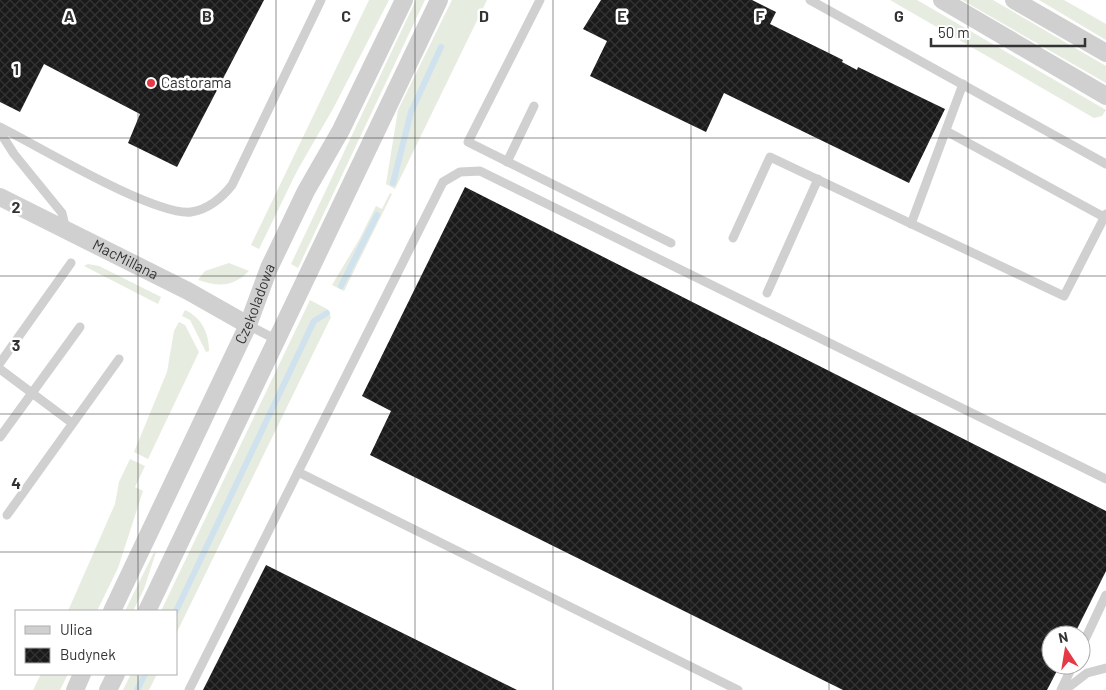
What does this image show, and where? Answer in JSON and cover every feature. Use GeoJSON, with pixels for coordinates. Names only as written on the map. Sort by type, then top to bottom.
{"type":"FeatureCollection","features":[{"type":"Feature","properties":{"kind":"street","name":"Czekoladowa"},"geometry":{"type":"LineString","coordinates":[[112,610],[248,325],[270,268],[306,191],[342,130],[404,0]]}},
{"type":"Feature","properties":{"kind":"street"},"geometry":{"type":"LineString","coordinates":[[147,610],[439,0]]}},
{"type":"Feature","properties":{"kind":"street"},"geometry":{"type":"LineString","coordinates":[[942,0],[1106,96]]}},
{"type":"Feature","properties":{"kind":"street"},"geometry":{"type":"LineString","coordinates":[[1014,0],[1106,53]]}},
{"type":"Feature","properties":{"kind":"street","name":"MacMillana"},"geometry":{"type":"LineString","coordinates":[[0,197],[188,292],[248,325]]}},
{"type":"Feature","properties":{"kind":"street"},"geometry":{"type":"LineString","coordinates":[[75,690],[82,675]]}},
{"type":"Feature","properties":{"kind":"street"},"geometry":{"type":"LineString","coordinates":[[108,690],[116,675]]}},
{"type":"Feature","properties":{"kind":"lane"},"geometry":{"type":"LineString","coordinates":[[0,127],[137,197],[165,209],[191,212],[200,209],[225,193],[237,176],[321,0]]}},
{"type":"Feature","properties":{"kind":"lane"},"geometry":{"type":"LineString","coordinates":[[540,0],[468,142],[672,243]]}},
{"type":"Feature","properties":{"kind":"lane"},"geometry":{"type":"LineString","coordinates":[[810,0],[1106,164]]}},
{"type":"Feature","properties":{"kind":"lane"},"geometry":{"type":"LineString","coordinates":[[911,224],[963,84]]}},
{"type":"Feature","properties":{"kind":"lane"},"geometry":{"type":"LineString","coordinates":[[507,162],[534,106]]}},
{"type":"Feature","properties":{"kind":"lane"},"geometry":{"type":"LineString","coordinates":[[733,238],[770,157],[1064,296],[1105,216],[946,131]]}},
{"type":"Feature","properties":{"kind":"lane"},"geometry":{"type":"LineString","coordinates":[[0,132],[14,154],[62,213],[66,231]]}},
{"type":"Feature","properties":{"kind":"lane"},"geometry":{"type":"LineString","coordinates":[[190,690],[443,182],[460,172],[480,171],[1106,479]]}},
{"type":"Feature","properties":{"kind":"lane"},"geometry":{"type":"LineString","coordinates":[[766,293],[818,179]]}},
{"type":"Feature","properties":{"kind":"lane"},"geometry":{"type":"LineString","coordinates":[[0,363],[71,263]]}},
{"type":"Feature","properties":{"kind":"lane"},"geometry":{"type":"LineString","coordinates":[[248,325],[277,340]]}},
{"type":"Feature","properties":{"kind":"lane"},"geometry":{"type":"LineString","coordinates":[[0,438],[80,327]]}},
{"type":"Feature","properties":{"kind":"lane"},"geometry":{"type":"LineString","coordinates":[[7,515],[119,359]]}},
{"type":"Feature","properties":{"kind":"lane"},"geometry":{"type":"LineString","coordinates":[[0,369],[72,423]]}},
{"type":"Feature","properties":{"kind":"lane"},"geometry":{"type":"LineString","coordinates":[[298,472],[738,690]]}},
{"type":"Feature","properties":{"kind":"lane"},"geometry":{"type":"LineString","coordinates":[[1091,627],[1106,595]]}},
{"type":"Feature","properties":{"kind":"lane"},"geometry":{"type":"LineString","coordinates":[[1063,690],[1087,673],[1106,668]]}},
{"type":"Feature","properties":{"kind":"lane"},"geometry":{"type":"LineString","coordinates":[[1063,690],[1069,675]]}},
{"type":"Feature","properties":{"kind":"shaded area"},"geometry":{"type":"Polygon","coordinates":[[[369,0],[389,0],[334,107],[297,171],[259,249],[251,245],[369,0]]]}},
{"type":"Feature","properties":{"kind":"shaded area"},"geometry":{"type":"Polygon","coordinates":[[[416,0],[425,0],[298,268],[291,264],[416,0]]]}},
{"type":"Feature","properties":{"kind":"shaded area"},"geometry":{"type":"Polygon","coordinates":[[[452,0],[487,0],[395,189],[386,184],[398,110],[452,0]]]}},
{"type":"Feature","properties":{"kind":"shaded area"},"geometry":{"type":"Polygon","coordinates":[[[890,0],[917,0],[1106,110],[1102,116],[1094,118],[890,0]]]}},
{"type":"Feature","properties":{"kind":"shaded area"},"geometry":{"type":"Polygon","coordinates":[[[962,0],[993,0],[1106,66],[1106,83],[962,0]]]}},
{"type":"Feature","properties":{"kind":"shaded area"},"geometry":{"type":"Polygon","coordinates":[[[1039,0],[1064,0],[1106,24],[1106,40],[1039,0]]]}},
{"type":"Feature","properties":{"kind":"shaded area"},"geometry":{"type":"Polygon","coordinates":[[[390,193],[392,194],[344,291],[332,285],[359,240],[376,206],[382,209],[390,193]]]}},
{"type":"Feature","properties":{"kind":"shaded area"},"geometry":{"type":"Polygon","coordinates":[[[229,263],[249,271],[231,283],[213,284],[198,280],[205,271],[229,263]]]}},
{"type":"Feature","properties":{"kind":"shaded area"},"geometry":{"type":"Polygon","coordinates":[[[88,264],[99,266],[161,297],[158,304],[84,266],[88,264]]]}},
{"type":"Feature","properties":{"kind":"shaded area"},"geometry":{"type":"Polygon","coordinates":[[[310,300],[327,309],[331,317],[178,630],[178,610],[161,610],[310,300]]]}},
{"type":"Feature","properties":{"kind":"shaded area"},"geometry":{"type":"Polygon","coordinates":[[[185,310],[196,317],[206,332],[209,351],[206,352],[190,320],[182,316],[185,310]]]}},
{"type":"Feature","properties":{"kind":"shaded area"},"geometry":{"type":"Polygon","coordinates":[[[179,322],[185,325],[199,352],[148,459],[134,452],[167,372],[174,331],[179,322]]]}},
{"type":"Feature","properties":{"kind":"shaded area"},"geometry":{"type":"Polygon","coordinates":[[[130,459],[145,466],[135,487],[143,491],[118,568],[97,610],[68,610],[115,504],[119,482],[130,459]]]}},
{"type":"Feature","properties":{"kind":"shaded area"},"geometry":{"type":"Polygon","coordinates":[[[156,552],[144,589],[134,610],[125,610],[153,554],[156,552]]]}},
{"type":"Feature","properties":{"kind":"shaded area"},"geometry":{"type":"Polygon","coordinates":[[[40,675],[68,675],[60,690],[33,690],[40,675]]]}},
{"type":"Feature","properties":{"kind":"shaded area"},"geometry":{"type":"Polygon","coordinates":[[[130,675],[156,675],[149,690],[123,690],[130,675]]]}},
{"type":"Feature","properties":{"kind":"building","name":"Castorama"},"geometry":{"type":"Polygon","coordinates":[[[0,0],[264,0],[177,167],[128,143],[140,114],[44,64],[20,112],[0,102],[0,0]]]}},
{"type":"Feature","properties":{"kind":"building"},"geometry":{"type":"Polygon","coordinates":[[[601,0],[752,0],[776,12],[770,24],[843,60],[842,62],[857,70],[858,67],[945,109],[909,183],[724,93],[706,132],[590,76],[607,41],[583,29],[601,0]]]}},
{"type":"Feature","properties":{"kind":"building"},"geometry":{"type":"Polygon","coordinates":[[[465,187],[1106,511],[1106,571],[1079,625],[1041,625],[1041,675],[1055,675],[1047,690],[843,690],[370,455],[391,411],[362,396],[465,187]]]}},
{"type":"Feature","properties":{"kind":"building"},"geometry":{"type":"Polygon","coordinates":[[[266,565],[517,690],[203,690],[266,565]]]}},
{"type":"Feature","properties":{"kind":"waterway"},"geometry":{"type":"LineString","coordinates":[[393,183],[411,112],[441,47]]}},
{"type":"Feature","properties":{"kind":"waterway"},"geometry":{"type":"LineString","coordinates":[[341,286],[377,215]]}},
{"type":"Feature","properties":{"kind":"waterway"},"geometry":{"type":"LineString","coordinates":[[176,610],[314,321],[327,313]]}},
{"type":"Feature","properties":{"kind":"waterway"},"geometry":{"type":"LineString","coordinates":[[137,690],[144,675]]}},
{"type":"Feature","properties":{"kind":"place","name":"Castorama"},"geometry":{"type":"Point","coordinates":[151,83]}}]}
